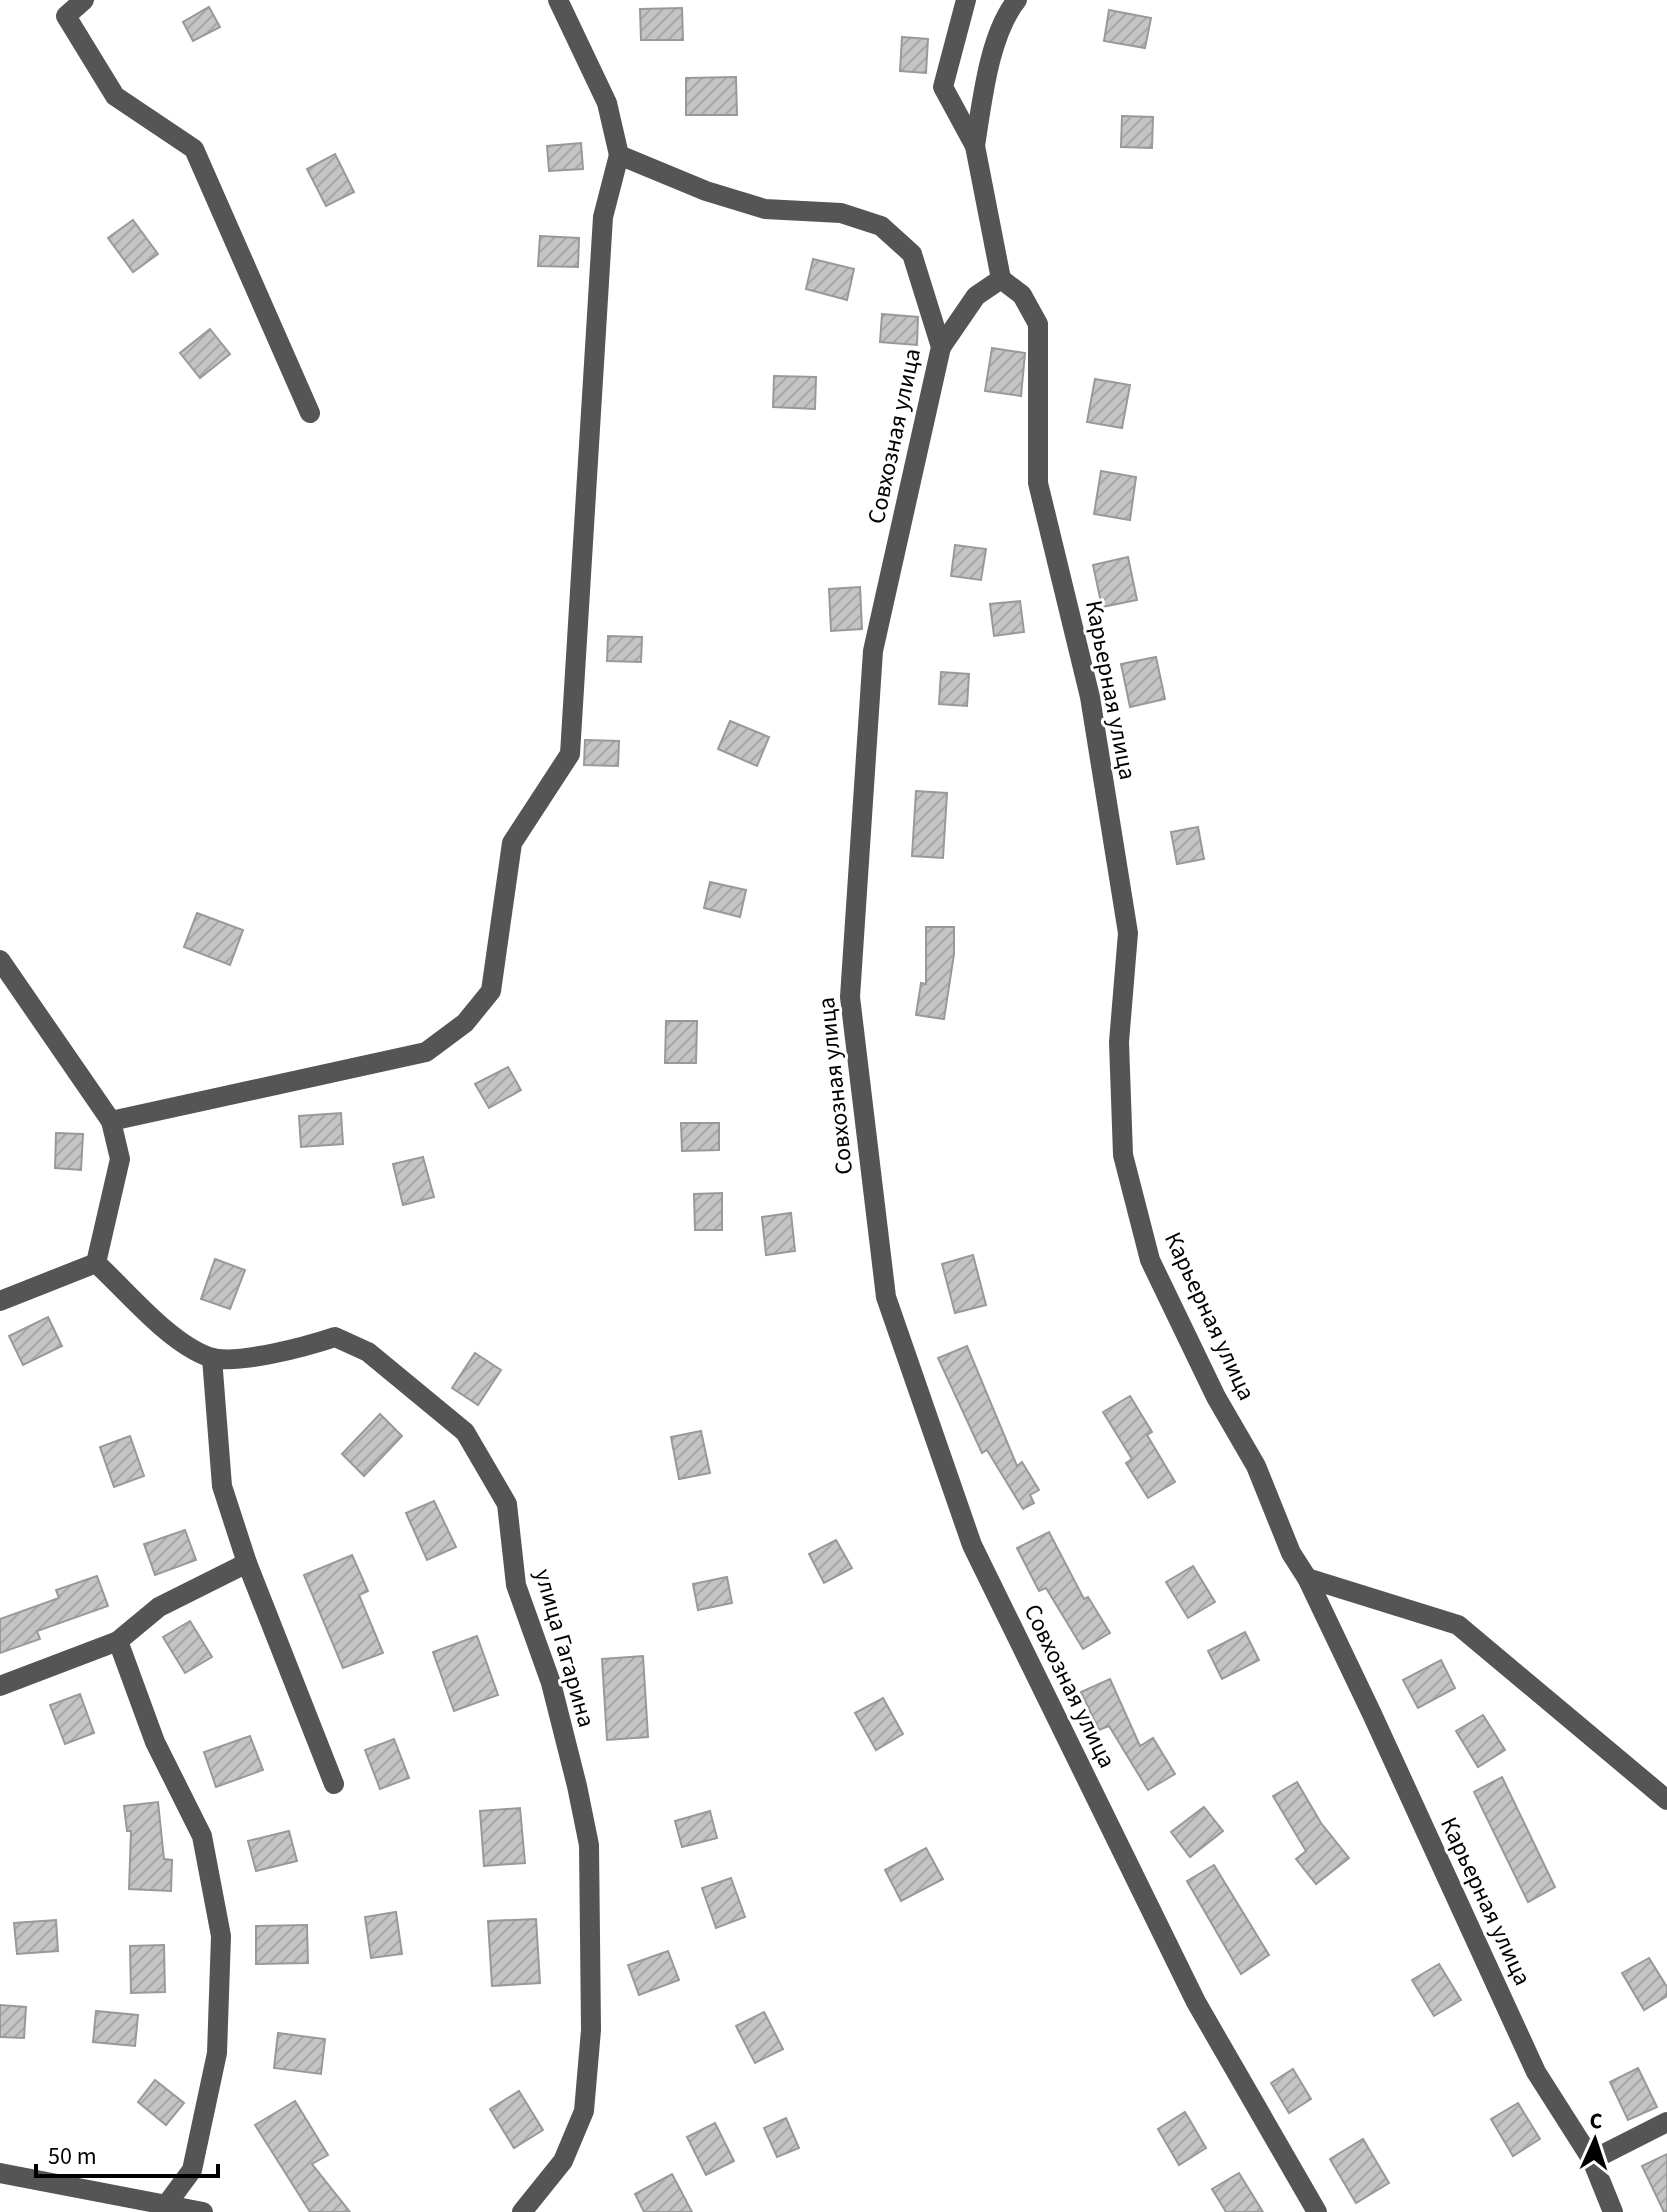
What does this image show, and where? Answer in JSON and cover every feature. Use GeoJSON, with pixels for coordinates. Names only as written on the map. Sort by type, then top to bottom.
{"type":"FeatureCollection","features":[{"type":"Feature","properties":{"kind":"street"},"geometry":{"type":"LineString","coordinates":[[84,0],[66,16],[115,96],[194,149],[310,413]]}},
{"type":"Feature","properties":{"kind":"street"},"geometry":{"type":"LineString","coordinates":[[111,1121],[426,1052],[465,1023],[491,991],[512,843],[570,754],[603,217],[619,155],[607,103],[558,0]]}},
{"type":"Feature","properties":{"kind":"street"},"geometry":{"type":"LineString","coordinates":[[941,347],[976,296],[1001,279],[975,146],[943,87],[966,0]]}},
{"type":"Feature","properties":{"kind":"street"},"geometry":{"type":"LineString","coordinates":[[975,146],[986,80],[1007,12],[1017,0]]}},
{"type":"Feature","properties":{"kind":"street","name":"Совхозная улица"},"geometry":{"type":"LineString","coordinates":[[619,155],[706,191],[765,209],[841,213],[881,226],[912,254],[941,347],[873,651],[850,997],[886,1297],[972,1545],[1196,2002],[1317,2212]]}},
{"type":"Feature","properties":{"kind":"street","name":"Карьерная улица"},"geometry":{"type":"LineString","coordinates":[[1001,279],[1022,295],[1038,324],[1038,483],[1090,697],[1128,933],[1119,1042],[1123,1155],[1150,1260],[1216,1397],[1256,1466],[1291,1553],[1307,1578],[1536,2072],[1592,2160],[1613,2212]]}},
{"type":"Feature","properties":{"kind":"street"},"geometry":{"type":"LineString","coordinates":[[0,960],[111,1121],[120,1159],[96,1263]]}},
{"type":"Feature","properties":{"kind":"street"},"geometry":{"type":"LineString","coordinates":[[0,1301],[96,1263]]}},
{"type":"Feature","properties":{"kind":"street"},"geometry":{"type":"LineString","coordinates":[[96,1263],[185,1345],[212,1358],[222,1486],[247,1563],[334,1784]]}},
{"type":"Feature","properties":{"kind":"street","name":"улица Гагарина"},"geometry":{"type":"LineString","coordinates":[[212,1358],[290,1352],[335,1337],[368,1352],[465,1432],[507,1504],[516,1585],[551,1683],[589,1845],[591,2030],[584,2111],[563,2161],[522,2212]]}},
{"type":"Feature","properties":{"kind":"street"},"geometry":{"type":"LineString","coordinates":[[0,1686],[118,1641],[159,1607],[247,1563]]}},
{"type":"Feature","properties":{"kind":"street"},"geometry":{"type":"LineString","coordinates":[[1307,1578],[1458,1625],[1667,1800]]}},
{"type":"Feature","properties":{"kind":"street"},"geometry":{"type":"LineString","coordinates":[[118,1641],[155,1742],[202,1836],[221,1936],[217,2053],[202,2126],[192,2170],[163,2208]]}},
{"type":"Feature","properties":{"kind":"street"},"geometry":{"type":"LineString","coordinates":[[1592,2160],[1667,2122]]}},
{"type":"Feature","properties":{"kind":"street"},"geometry":{"type":"LineString","coordinates":[[0,2173],[163,2208],[203,2212]]}},
{"type":"Feature","properties":{"kind":"building"},"geometry":{"type":"Polygon","coordinates":[[[209,7],[220,27],[193,41],[183,22],[209,7]]]}},
{"type":"Feature","properties":{"kind":"building"},"geometry":{"type":"Polygon","coordinates":[[[682,8],[683,40],[641,40],[640,9],[682,8]]]}},
{"type":"Feature","properties":{"kind":"building"},"geometry":{"type":"Polygon","coordinates":[[[1109,10],[1151,18],[1145,48],[1104,41],[1109,10]]]}},
{"type":"Feature","properties":{"kind":"building"},"geometry":{"type":"Polygon","coordinates":[[[902,37],[928,39],[926,73],[900,71],[902,37]]]}},
{"type":"Feature","properties":{"kind":"building"},"geometry":{"type":"Polygon","coordinates":[[[736,77],[737,115],[686,115],[686,78],[736,77]]]}},
{"type":"Feature","properties":{"kind":"building"},"geometry":{"type":"Polygon","coordinates":[[[1122,116],[1153,117],[1152,148],[1121,147],[1122,116]]]}},
{"type":"Feature","properties":{"kind":"building"},"geometry":{"type":"Polygon","coordinates":[[[581,143],[583,169],[549,171],[547,146],[581,143]]]}},
{"type":"Feature","properties":{"kind":"building"},"geometry":{"type":"Polygon","coordinates":[[[335,154],[354,192],[326,206],[307,169],[335,154]]]}},
{"type":"Feature","properties":{"kind":"building"},"geometry":{"type":"Polygon","coordinates":[[[133,220],[158,254],[133,272],[108,238],[133,220]]]}},
{"type":"Feature","properties":{"kind":"building"},"geometry":{"type":"Polygon","coordinates":[[[540,236],[579,238],[578,267],[538,266],[540,236]]]}},
{"type":"Feature","properties":{"kind":"building"},"geometry":{"type":"Polygon","coordinates":[[[813,259],[854,269],[847,300],[806,289],[813,259]]]}},
{"type":"Feature","properties":{"kind":"building"},"geometry":{"type":"Polygon","coordinates":[[[882,314],[918,317],[917,345],[880,342],[882,314]]]}},
{"type":"Feature","properties":{"kind":"building"},"geometry":{"type":"Polygon","coordinates":[[[210,329],[230,354],[200,378],[180,353],[210,329]]]}},
{"type":"Feature","properties":{"kind":"building"},"geometry":{"type":"Polygon","coordinates":[[[992,348],[1025,353],[1021,396],[985,391],[992,348]]]}},
{"type":"Feature","properties":{"kind":"building"},"geometry":{"type":"Polygon","coordinates":[[[774,376],[816,377],[815,409],[773,407],[774,376]]]}},
{"type":"Feature","properties":{"kind":"building"},"geometry":{"type":"Polygon","coordinates":[[[1095,379],[1130,385],[1122,428],[1087,422],[1095,379]]]}},
{"type":"Feature","properties":{"kind":"building"},"geometry":{"type":"Polygon","coordinates":[[[1101,471],[1136,477],[1130,520],[1094,514],[1101,471]]]}},
{"type":"Feature","properties":{"kind":"building"},"geometry":{"type":"Polygon","coordinates":[[[955,545],[986,549],[981,580],[951,576],[955,545]]]}},
{"type":"Feature","properties":{"kind":"building"},"geometry":{"type":"Polygon","coordinates":[[[1128,557],[1137,600],[1102,607],[1093,565],[1128,557]]]}},
{"type":"Feature","properties":{"kind":"building"},"geometry":{"type":"Polygon","coordinates":[[[860,587],[862,629],[831,631],[829,589],[860,587]]]}},
{"type":"Feature","properties":{"kind":"building"},"geometry":{"type":"Polygon","coordinates":[[[1020,601],[1024,632],[994,636],[990,604],[1020,601]]]}},
{"type":"Feature","properties":{"kind":"building"},"geometry":{"type":"Polygon","coordinates":[[[608,636],[642,637],[641,662],[607,661],[608,636]]]}},
{"type":"Feature","properties":{"kind":"building"},"geometry":{"type":"Polygon","coordinates":[[[1156,657],[1165,699],[1130,707],[1121,664],[1156,657]]]}},
{"type":"Feature","properties":{"kind":"building"},"geometry":{"type":"Polygon","coordinates":[[[941,672],[969,674],[967,706],[939,704],[941,672]]]}},
{"type":"Feature","properties":{"kind":"building"},"geometry":{"type":"Polygon","coordinates":[[[730,721],[769,737],[757,766],[718,749],[730,721]]]}},
{"type":"Feature","properties":{"kind":"building"},"geometry":{"type":"Polygon","coordinates":[[[585,740],[619,741],[618,766],[584,765],[585,740]]]}},
{"type":"Feature","properties":{"kind":"building"},"geometry":{"type":"Polygon","coordinates":[[[916,791],[947,793],[943,858],[912,856],[916,791]]]}},
{"type":"Feature","properties":{"kind":"building"},"geometry":{"type":"Polygon","coordinates":[[[1198,827],[1204,859],[1177,864],[1171,832],[1198,827]]]}},
{"type":"Feature","properties":{"kind":"building"},"geometry":{"type":"Polygon","coordinates":[[[710,882],[746,890],[740,917],[704,908],[710,882]]]}},
{"type":"Feature","properties":{"kind":"building"},"geometry":{"type":"Polygon","coordinates":[[[197,913],[243,930],[230,965],[184,947],[197,913]]]}},
{"type":"Feature","properties":{"kind":"building"},"geometry":{"type":"Polygon","coordinates":[[[926,927],[954,927],[954,954],[944,1019],[916,1015],[921,983],[926,984],[926,927]]]}},
{"type":"Feature","properties":{"kind":"building"},"geometry":{"type":"Polygon","coordinates":[[[666,1021],[697,1021],[696,1063],[665,1063],[666,1021]]]}},
{"type":"Feature","properties":{"kind":"building"},"geometry":{"type":"Polygon","coordinates":[[[508,1067],[521,1090],[489,1108],[475,1084],[508,1067]]]}},
{"type":"Feature","properties":{"kind":"building"},"geometry":{"type":"Polygon","coordinates":[[[341,1113],[343,1144],[301,1147],[299,1116],[341,1113]]]}},
{"type":"Feature","properties":{"kind":"building"},"geometry":{"type":"Polygon","coordinates":[[[681,1123],[719,1123],[719,1150],[682,1151],[681,1123]]]}},
{"type":"Feature","properties":{"kind":"building"},"geometry":{"type":"Polygon","coordinates":[[[56,1133],[83,1134],[81,1170],[55,1168],[56,1133]]]}},
{"type":"Feature","properties":{"kind":"building"},"geometry":{"type":"Polygon","coordinates":[[[423,1157],[434,1197],[403,1205],[393,1164],[423,1157]]]}},
{"type":"Feature","properties":{"kind":"building"},"geometry":{"type":"Polygon","coordinates":[[[722,1193],[722,1230],[695,1230],[694,1194],[722,1193]]]}},
{"type":"Feature","properties":{"kind":"building"},"geometry":{"type":"Polygon","coordinates":[[[791,1213],[795,1251],[766,1255],[762,1217],[791,1213]]]}},
{"type":"Feature","properties":{"kind":"building"},"geometry":{"type":"Polygon","coordinates":[[[973,1255],[986,1305],[955,1313],[942,1264],[973,1255]]]}},
{"type":"Feature","properties":{"kind":"building"},"geometry":{"type":"Polygon","coordinates":[[[215,1259],[245,1270],[230,1309],[201,1299],[215,1259]]]}},
{"type":"Feature","properties":{"kind":"building"},"geometry":{"type":"Polygon","coordinates":[[[48,1317],[62,1346],[23,1365],[9,1336],[48,1317]]]}},
{"type":"Feature","properties":{"kind":"building"},"geometry":{"type":"Polygon","coordinates":[[[967,1346],[1017,1466],[1022,1462],[1039,1490],[1030,1495],[1034,1503],[1023,1509],[987,1450],[982,1453],[938,1358],[967,1346]]]}},
{"type":"Feature","properties":{"kind":"building"},"geometry":{"type":"Polygon","coordinates":[[[475,1353],[501,1370],[478,1405],[452,1388],[475,1353]]]}},
{"type":"Feature","properties":{"kind":"building"},"geometry":{"type":"Polygon","coordinates":[[[1130,1396],[1152,1432],[1147,1435],[1175,1482],[1148,1498],[1126,1463],[1132,1459],[1103,1412],[1130,1396]]]}},
{"type":"Feature","properties":{"kind":"building"},"geometry":{"type":"Polygon","coordinates":[[[380,1414],[402,1436],[364,1476],[342,1454],[380,1414]]]}},
{"type":"Feature","properties":{"kind":"building"},"geometry":{"type":"Polygon","coordinates":[[[701,1431],[710,1473],[679,1479],[671,1437],[701,1431]]]}},
{"type":"Feature","properties":{"kind":"building"},"geometry":{"type":"Polygon","coordinates":[[[130,1436],[144,1476],[114,1487],[100,1447],[130,1436]]]}},
{"type":"Feature","properties":{"kind":"building"},"geometry":{"type":"Polygon","coordinates":[[[434,1501],[456,1547],[427,1560],[406,1513],[434,1501]]]}},
{"type":"Feature","properties":{"kind":"building"},"geometry":{"type":"Polygon","coordinates":[[[185,1530],[196,1560],[155,1575],[144,1544],[185,1530]]]}},
{"type":"Feature","properties":{"kind":"building"},"geometry":{"type":"Polygon","coordinates":[[[1049,1532],[1084,1599],[1088,1597],[1110,1633],[1083,1649],[1046,1588],[1039,1591],[1017,1548],[1049,1532]]]}},
{"type":"Feature","properties":{"kind":"building"},"geometry":{"type":"Polygon","coordinates":[[[836,1540],[852,1568],[824,1583],[809,1554],[836,1540]]]}},
{"type":"Feature","properties":{"kind":"building"},"geometry":{"type":"Polygon","coordinates":[[[352,1555],[368,1591],[359,1595],[383,1653],[343,1668],[304,1575],[352,1555]]]}},
{"type":"Feature","properties":{"kind":"building"},"geometry":{"type":"Polygon","coordinates":[[[1193,1566],[1215,1602],[1188,1618],[1166,1582],[1193,1566]]]}},
{"type":"Feature","properties":{"kind":"building"},"geometry":{"type":"Polygon","coordinates":[[[97,1576],[108,1606],[37,1631],[40,1639],[0,1653],[0,1619],[59,1598],[56,1590],[97,1576]]]}},
{"type":"Feature","properties":{"kind":"building"},"geometry":{"type":"Polygon","coordinates":[[[727,1577],[732,1603],[698,1610],[693,1584],[727,1577]]]}},
{"type":"Feature","properties":{"kind":"building"},"geometry":{"type":"Polygon","coordinates":[[[190,1621],[212,1657],[185,1673],[163,1637],[190,1621]]]}},
{"type":"Feature","properties":{"kind":"building"},"geometry":{"type":"Polygon","coordinates":[[[1245,1632],[1259,1660],[1222,1679],[1208,1651],[1245,1632]]]}},
{"type":"Feature","properties":{"kind":"building"},"geometry":{"type":"Polygon","coordinates":[[[477,1636],[498,1695],[454,1711],[433,1652],[477,1636]]]}},
{"type":"Feature","properties":{"kind":"building"},"geometry":{"type":"Polygon","coordinates":[[[643,1656],[648,1737],[607,1740],[602,1659],[643,1656]]]}},
{"type":"Feature","properties":{"kind":"building"},"geometry":{"type":"Polygon","coordinates":[[[1441,1660],[1455,1688],[1418,1708],[1403,1680],[1441,1660]]]}},
{"type":"Feature","properties":{"kind":"building"},"geometry":{"type":"Polygon","coordinates":[[[1110,1679],[1140,1746],[1153,1738],[1175,1774],[1148,1790],[1109,1726],[1099,1730],[1081,1692],[1110,1679]]]}},
{"type":"Feature","properties":{"kind":"building"},"geometry":{"type":"Polygon","coordinates":[[[80,1694],[94,1733],[65,1744],[50,1705],[80,1694]]]}},
{"type":"Feature","properties":{"kind":"building"},"geometry":{"type":"Polygon","coordinates":[[[883,1698],[903,1734],[876,1750],[855,1713],[883,1698]]]}},
{"type":"Feature","properties":{"kind":"building"},"geometry":{"type":"Polygon","coordinates":[[[1483,1715],[1505,1750],[1478,1767],[1456,1731],[1483,1715]]]}},
{"type":"Feature","properties":{"kind":"building"},"geometry":{"type":"Polygon","coordinates":[[[250,1736],[263,1770],[216,1787],[204,1752],[250,1736]]]}},
{"type":"Feature","properties":{"kind":"building"},"geometry":{"type":"Polygon","coordinates":[[[394,1739],[409,1778],[380,1789],[365,1750],[394,1739]]]}},
{"type":"Feature","properties":{"kind":"building"},"geometry":{"type":"Polygon","coordinates":[[[1502,1777],[1555,1887],[1528,1902],[1474,1792],[1502,1777]]]}},
{"type":"Feature","properties":{"kind":"building"},"geometry":{"type":"Polygon","coordinates":[[[1297,1782],[1321,1823],[1349,1858],[1316,1884],[1296,1859],[1306,1851],[1273,1796],[1297,1782]]]}},
{"type":"Feature","properties":{"kind":"building"},"geometry":{"type":"Polygon","coordinates":[[[158,1802],[164,1859],[172,1860],[171,1891],[129,1889],[131,1831],[127,1831],[124,1806],[158,1802]]]}},
{"type":"Feature","properties":{"kind":"building"},"geometry":{"type":"Polygon","coordinates":[[[1204,1807],[1223,1831],[1190,1857],[1171,1832],[1204,1807]]]}},
{"type":"Feature","properties":{"kind":"building"},"geometry":{"type":"Polygon","coordinates":[[[520,1808],[525,1863],[484,1866],[480,1811],[520,1808]]]}},
{"type":"Feature","properties":{"kind":"building"},"geometry":{"type":"Polygon","coordinates":[[[710,1811],[717,1838],[682,1847],[675,1821],[710,1811]]]}},
{"type":"Feature","properties":{"kind":"building"},"geometry":{"type":"Polygon","coordinates":[[[289,1831],[297,1861],[256,1871],[248,1841],[289,1831]]]}},
{"type":"Feature","properties":{"kind":"building"},"geometry":{"type":"Polygon","coordinates":[[[926,1848],[943,1879],[901,1901],[885,1870],[926,1848]]]}},
{"type":"Feature","properties":{"kind":"building"},"geometry":{"type":"Polygon","coordinates":[[[1214,1865],[1269,1955],[1241,1974],[1187,1881],[1214,1865]]]}},
{"type":"Feature","properties":{"kind":"building"},"geometry":{"type":"Polygon","coordinates":[[[731,1878],[745,1917],[716,1928],[702,1888],[731,1878]]]}},
{"type":"Feature","properties":{"kind":"building"},"geometry":{"type":"Polygon","coordinates":[[[396,1912],[402,1954],[371,1958],[365,1917],[396,1912]]]}},
{"type":"Feature","properties":{"kind":"building"},"geometry":{"type":"Polygon","coordinates":[[[536,1919],[540,1983],[492,1986],[488,1921],[536,1919]]]}},
{"type":"Feature","properties":{"kind":"building"},"geometry":{"type":"Polygon","coordinates":[[[56,1920],[58,1951],[17,1954],[14,1923],[56,1920]]]}},
{"type":"Feature","properties":{"kind":"building"},"geometry":{"type":"Polygon","coordinates":[[[307,1925],[308,1963],[256,1964],[256,1926],[307,1925]]]}},
{"type":"Feature","properties":{"kind":"building"},"geometry":{"type":"Polygon","coordinates":[[[164,1945],[165,1992],[131,1993],[130,1946],[164,1945]]]}},
{"type":"Feature","properties":{"kind":"building"},"geometry":{"type":"Polygon","coordinates":[[[668,1951],[679,1980],[639,1995],[628,1965],[668,1951]]]}},
{"type":"Feature","properties":{"kind":"building"},"geometry":{"type":"Polygon","coordinates":[[[1649,1958],[1667,1987],[1667,1996],[1644,2010],[1622,1973],[1649,1958]]]}},
{"type":"Feature","properties":{"kind":"building"},"geometry":{"type":"Polygon","coordinates":[[[1439,1964],[1461,2000],[1434,2016],[1412,1980],[1439,1964]]]}},
{"type":"Feature","properties":{"kind":"building"},"geometry":{"type":"Polygon","coordinates":[[[0,2005],[26,2007],[24,2038],[0,2037],[0,2005]]]}},
{"type":"Feature","properties":{"kind":"building"},"geometry":{"type":"Polygon","coordinates":[[[96,2011],[138,2015],[135,2046],[93,2042],[96,2011]]]}},
{"type":"Feature","properties":{"kind":"building"},"geometry":{"type":"Polygon","coordinates":[[[764,2012],[783,2049],[755,2063],[736,2026],[764,2012]]]}},
{"type":"Feature","properties":{"kind":"building"},"geometry":{"type":"Polygon","coordinates":[[[278,2033],[325,2039],[321,2074],[274,2068],[278,2033]]]}},
{"type":"Feature","properties":{"kind":"building"},"geometry":{"type":"Polygon","coordinates":[[[1638,2068],[1657,2107],[1628,2120],[1610,2082],[1638,2068]]]}},
{"type":"Feature","properties":{"kind":"building"},"geometry":{"type":"Polygon","coordinates":[[[1293,2069],[1311,2099],[1289,2113],[1271,2083],[1293,2069]]]}},
{"type":"Feature","properties":{"kind":"building"},"geometry":{"type":"Polygon","coordinates":[[[155,2080],[184,2103],[166,2125],[138,2102],[155,2080]]]}},
{"type":"Feature","properties":{"kind":"building"},"geometry":{"type":"Polygon","coordinates":[[[519,2091],[543,2130],[514,2148],[490,2109],[519,2091]]]}},
{"type":"Feature","properties":{"kind":"building"},"geometry":{"type":"Polygon","coordinates":[[[295,2101],[328,2155],[312,2164],[350,2212],[310,2212],[255,2125],[295,2101]]]}},
{"type":"Feature","properties":{"kind":"building"},"geometry":{"type":"Polygon","coordinates":[[[1518,2103],[1540,2139],[1513,2156],[1491,2119],[1518,2103]]]}},
{"type":"Feature","properties":{"kind":"building"},"geometry":{"type":"Polygon","coordinates":[[[1185,2112],[1206,2148],[1179,2165],[1158,2129],[1185,2112]]]}},
{"type":"Feature","properties":{"kind":"building"},"geometry":{"type":"Polygon","coordinates":[[[786,2118],[799,2148],[777,2157],[764,2128],[786,2118]]]}},
{"type":"Feature","properties":{"kind":"building"},"geometry":{"type":"Polygon","coordinates":[[[715,2123],[734,2161],[706,2175],[687,2137],[715,2123]]]}},
{"type":"Feature","properties":{"kind":"building"},"geometry":{"type":"Polygon","coordinates":[[[1363,2139],[1389,2183],[1356,2203],[1330,2159],[1363,2139]]]}},
{"type":"Feature","properties":{"kind":"building"},"geometry":{"type":"Polygon","coordinates":[[[1667,2154],[1667,2212],[1664,2212],[1642,2166],[1667,2154]]]}},
{"type":"Feature","properties":{"kind":"building"},"geometry":{"type":"Polygon","coordinates":[[[1239,2173],[1263,2212],[1226,2212],[1212,2189],[1239,2173]]]}},
{"type":"Feature","properties":{"kind":"building"},"geometry":{"type":"Polygon","coordinates":[[[672,2174],[692,2212],[644,2212],[635,2194],[672,2174]]]}}]}
